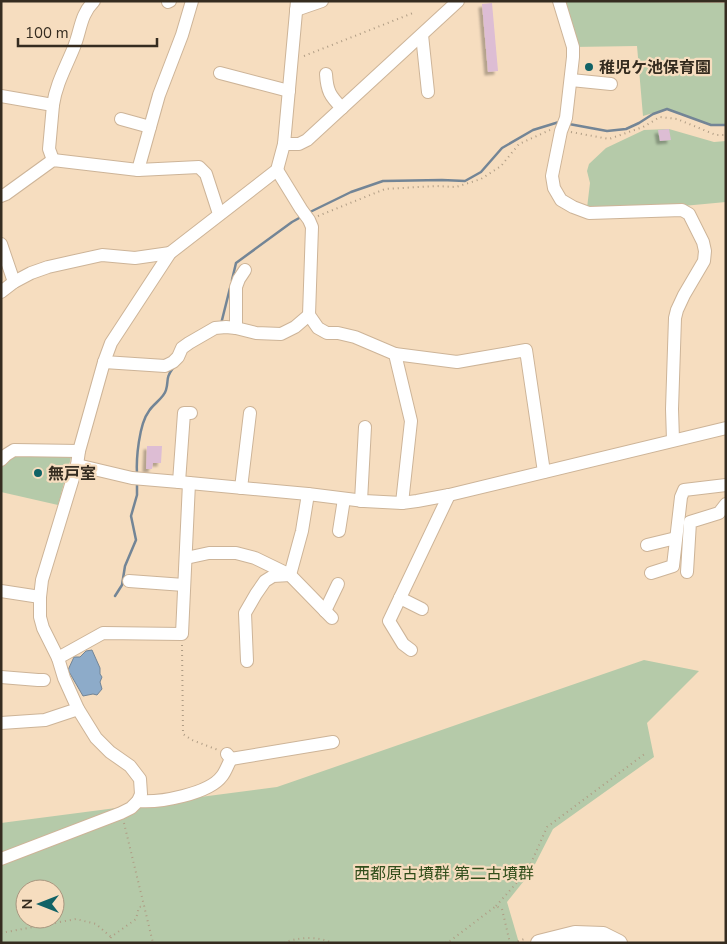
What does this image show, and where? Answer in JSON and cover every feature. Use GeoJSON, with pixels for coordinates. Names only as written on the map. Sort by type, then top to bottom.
{"type":"FeatureCollection","features":[{"type":"Feature","properties":{"kind":"main road"},"geometry":{"type":"LineString","coordinates":[[539,943],[575,934],[603,935],[619,943]]}},
{"type":"Feature","properties":{"kind":"street"},"geometry":{"type":"LineString","coordinates":[[53,160],[49,149],[55,92],[75,45],[82,18],[94,1]]}},
{"type":"Feature","properties":{"kind":"street"},"geometry":{"type":"LineString","coordinates":[[1,859],[122,813],[132,808],[138,801],[140,780],[130,766],[110,752],[96,738],[78,709],[64,678],[58,658],[43,628],[40,617],[42,580],[111,343],[170,253],[277,170],[284,144],[296,6],[322,1]]}},
{"type":"Feature","properties":{"kind":"street"},"geometry":{"type":"LineString","coordinates":[[284,144],[299,144],[307,140],[458,1]]}},
{"type":"Feature","properties":{"kind":"street"},"geometry":{"type":"LineString","coordinates":[[559,1],[573,47],[564,125],[552,176],[554,188],[561,200],[589,214],[682,210],[688,214],[703,242],[705,251],[704,261],[684,295],[675,318],[672,409],[673,440]]}},
{"type":"Feature","properties":{"kind":"street"},"geometry":{"type":"LineString","coordinates":[[138,170],[159,95],[182,35],[189,3]]}},
{"type":"Feature","properties":{"kind":"street"},"geometry":{"type":"LineString","coordinates":[[422,34],[428,92]]}},
{"type":"Feature","properties":{"kind":"street"},"geometry":{"type":"LineString","coordinates":[[220,73],[289,91]]}},
{"type":"Feature","properties":{"kind":"street"},"geometry":{"type":"LineString","coordinates":[[326,74],[327,88],[334,100],[342,108]]}},
{"type":"Feature","properties":{"kind":"street"},"geometry":{"type":"LineString","coordinates":[[570,80],[611,84]]}},
{"type":"Feature","properties":{"kind":"street"},"geometry":{"type":"LineString","coordinates":[[1,96],[53,105]]}},
{"type":"Feature","properties":{"kind":"street"},"geometry":{"type":"LineString","coordinates":[[121,119],[150,127]]}},
{"type":"Feature","properties":{"kind":"street"},"geometry":{"type":"LineString","coordinates":[[1,196],[53,160],[138,170],[199,167],[206,174],[219,214]]}},
{"type":"Feature","properties":{"kind":"street"},"geometry":{"type":"LineString","coordinates":[[277,170],[312,228],[308,315],[318,328],[327,333],[355,336],[395,354],[457,362],[526,350],[544,472]]}},
{"type":"Feature","properties":{"kind":"street"},"geometry":{"type":"LineString","coordinates":[[1,244],[14,282]]}},
{"type":"Feature","properties":{"kind":"street"},"geometry":{"type":"LineString","coordinates":[[1,292],[14,282],[48,267],[102,255],[135,258],[170,253]]}},
{"type":"Feature","properties":{"kind":"street"},"geometry":{"type":"LineString","coordinates":[[226,328],[236,287],[245,270]]}},
{"type":"Feature","properties":{"kind":"street"},"geometry":{"type":"LineString","coordinates":[[104,362],[164,366],[178,357],[182,348],[189,342],[226,328],[256,333],[281,334],[295,327],[308,315]]}},
{"type":"Feature","properties":{"kind":"street"},"geometry":{"type":"LineString","coordinates":[[395,354],[411,421],[402,503]]}},
{"type":"Feature","properties":{"kind":"street"},"geometry":{"type":"LineString","coordinates":[[58,658],[103,633],[182,634],[186,558],[184,413],[191,413]]}},
{"type":"Feature","properties":{"kind":"street"},"geometry":{"type":"LineString","coordinates":[[241,488],[250,413]]}},
{"type":"Feature","properties":{"kind":"street"},"geometry":{"type":"LineString","coordinates":[[361,501],[365,427]]}},
{"type":"Feature","properties":{"kind":"street"},"geometry":{"type":"LineString","coordinates":[[77,465],[136,479],[308,494],[361,501],[402,503],[449,495],[726,428]]}},
{"type":"Feature","properties":{"kind":"street"},"geometry":{"type":"LineString","coordinates":[[1,460],[14,450],[79,452]]}},
{"type":"Feature","properties":{"kind":"street"},"geometry":{"type":"LineString","coordinates":[[651,573],[673,566],[681,497],[684,490],[726,485]]}},
{"type":"Feature","properties":{"kind":"street"},"geometry":{"type":"LineString","coordinates":[[290,575],[302,531],[308,494]]}},
{"type":"Feature","properties":{"kind":"street"},"geometry":{"type":"LineString","coordinates":[[411,650],[403,644],[389,622],[449,495]]}},
{"type":"Feature","properties":{"kind":"street"},"geometry":{"type":"LineString","coordinates":[[339,531],[344,499]]}},
{"type":"Feature","properties":{"kind":"street"},"geometry":{"type":"LineString","coordinates":[[687,572],[690,522],[719,513],[726,504]]}},
{"type":"Feature","properties":{"kind":"street"},"geometry":{"type":"LineString","coordinates":[[647,545],[676,538]]}},
{"type":"Feature","properties":{"kind":"street"},"geometry":{"type":"LineString","coordinates":[[186,558],[209,553],[236,553],[255,558],[290,575],[328,614],[338,584]]}},
{"type":"Feature","properties":{"kind":"street"},"geometry":{"type":"LineString","coordinates":[[247,661],[245,613],[256,594],[272,576],[290,575]]}},
{"type":"Feature","properties":{"kind":"street"},"geometry":{"type":"LineString","coordinates":[[129,581],[184,585]]}},
{"type":"Feature","properties":{"kind":"street"},"geometry":{"type":"LineString","coordinates":[[1,591],[40,597]]}},
{"type":"Feature","properties":{"kind":"street"},"geometry":{"type":"LineString","coordinates":[[400,598],[422,608]]}},
{"type":"Feature","properties":{"kind":"street"},"geometry":{"type":"LineString","coordinates":[[1,677],[44,680]]}},
{"type":"Feature","properties":{"kind":"street"},"geometry":{"type":"LineString","coordinates":[[1,723],[45,720],[78,709]]}},
{"type":"Feature","properties":{"kind":"street"},"geometry":{"type":"LineString","coordinates":[[138,801],[164,800],[192,794],[211,786],[222,777],[229,756],[333,742]]}},
{"type":"Feature","properties":{"kind":"path"},"geometry":{"type":"LineString","coordinates":[[292,60],[413,13]]}},
{"type":"Feature","properties":{"kind":"path"},"geometry":{"type":"LineString","coordinates":[[306,216],[385,189],[436,186],[456,187],[481,179],[501,166],[519,144],[564,125],[609,138],[643,127],[660,117],[677,119],[716,135],[726,135]]}},
{"type":"Feature","properties":{"kind":"path"},"geometry":{"type":"LineString","coordinates":[[182,634],[183,734],[192,740],[221,750],[229,756]]}},
{"type":"Feature","properties":{"kind":"path"},"geometry":{"type":"LineString","coordinates":[[445,943],[496,906],[528,870],[547,827],[646,753]]}},
{"type":"Feature","properties":{"kind":"path"},"geometry":{"type":"LineString","coordinates":[[122,813],[153,943]]}},
{"type":"Feature","properties":{"kind":"path"},"geometry":{"type":"LineString","coordinates":[[110,943],[111,937],[136,919],[139,907],[145,906]]}},
{"type":"Feature","properties":{"kind":"path"},"geometry":{"type":"LineString","coordinates":[[496,906],[502,910],[510,943]]}},
{"type":"Feature","properties":{"kind":"path"},"geometry":{"type":"LineString","coordinates":[[1,933],[76,919],[96,924],[111,937]]}},
{"type":"Feature","properties":{"kind":"path"},"geometry":{"type":"LineString","coordinates":[[284,943],[290,940],[308,938],[332,943]]}},
{"type":"Feature","properties":{"kind":"green space"},"geometry":{"type":"Polygon","coordinates":[[[561,1],[726,3],[726,125],[711,125],[667,109],[643,116],[637,46],[573,47],[561,1]]]}},
{"type":"Feature","properties":{"kind":"green space"},"geometry":{"type":"Polygon","coordinates":[[[669,129],[714,142],[726,141],[726,202],[683,206],[587,208],[590,183],[587,171],[589,164],[606,148],[644,130],[669,129]]]}},
{"type":"Feature","properties":{"kind":"green space"},"geometry":{"type":"Polygon","coordinates":[[[14,453],[72,454],[58,505],[1,492],[1,465],[14,453]]]}},
{"type":"Feature","properties":{"kind":"green space","name":"西都原古墳群 第二古墳群"},"geometry":{"type":"Polygon","coordinates":[[[644,660],[699,671],[647,723],[654,757],[553,829],[531,872],[507,902],[519,943],[1,943],[1,823],[277,787],[644,660]]]}},
{"type":"Feature","properties":{"kind":"water"},"geometry":{"type":"Polygon","coordinates":[[[92,650],[100,668],[102,689],[97,695],[83,696],[68,670],[74,657],[80,657],[86,651],[92,650]]]}},
{"type":"Feature","properties":{"kind":"building"},"geometry":{"type":"Polygon","coordinates":[[[492,3],[498,71],[488,72],[482,4],[492,3]]]}},
{"type":"Feature","properties":{"kind":"building"},"geometry":{"type":"Polygon","coordinates":[[[669,129],[671,140],[660,141],[658,130],[669,129]]]}},
{"type":"Feature","properties":{"kind":"building"},"geometry":{"type":"Polygon","coordinates":[[[147,446],[162,446],[161,463],[153,463],[152,469],[146,469],[147,446]]]}},
{"type":"Feature","properties":{"kind":"waterway"},"geometry":{"type":"LineString","coordinates":[[569,124],[607,131],[626,129],[653,114],[667,109],[711,125],[726,125]]}},
{"type":"Feature","properties":{"kind":"waterway"},"geometry":{"type":"LineString","coordinates":[[308,213],[351,192],[383,181],[465,181],[481,172],[502,148],[533,130],[559,122]]}},
{"type":"Feature","properties":{"kind":"waterway"},"geometry":{"type":"LineString","coordinates":[[232,280],[236,263],[301,217]]}},
{"type":"Feature","properties":{"kind":"waterway"},"geometry":{"type":"LineString","coordinates":[[221,324],[230,288]]}},
{"type":"Feature","properties":{"kind":"waterway"},"geometry":{"type":"LineString","coordinates":[[137,475],[138,451],[143,424],[151,408],[165,393],[168,377],[173,368]]}},
{"type":"Feature","properties":{"kind":"waterway"},"geometry":{"type":"LineString","coordinates":[[115,596],[122,585],[125,566],[136,540],[131,516],[137,495],[137,483]]}},
{"type":"Feature","properties":{"kind":"place","name":"稚児ケ池保育園"},"geometry":{"type":"Point","coordinates":[589,67]}},
{"type":"Feature","properties":{"kind":"place","name":"無戸室"},"geometry":{"type":"Point","coordinates":[38,473]}}]}
